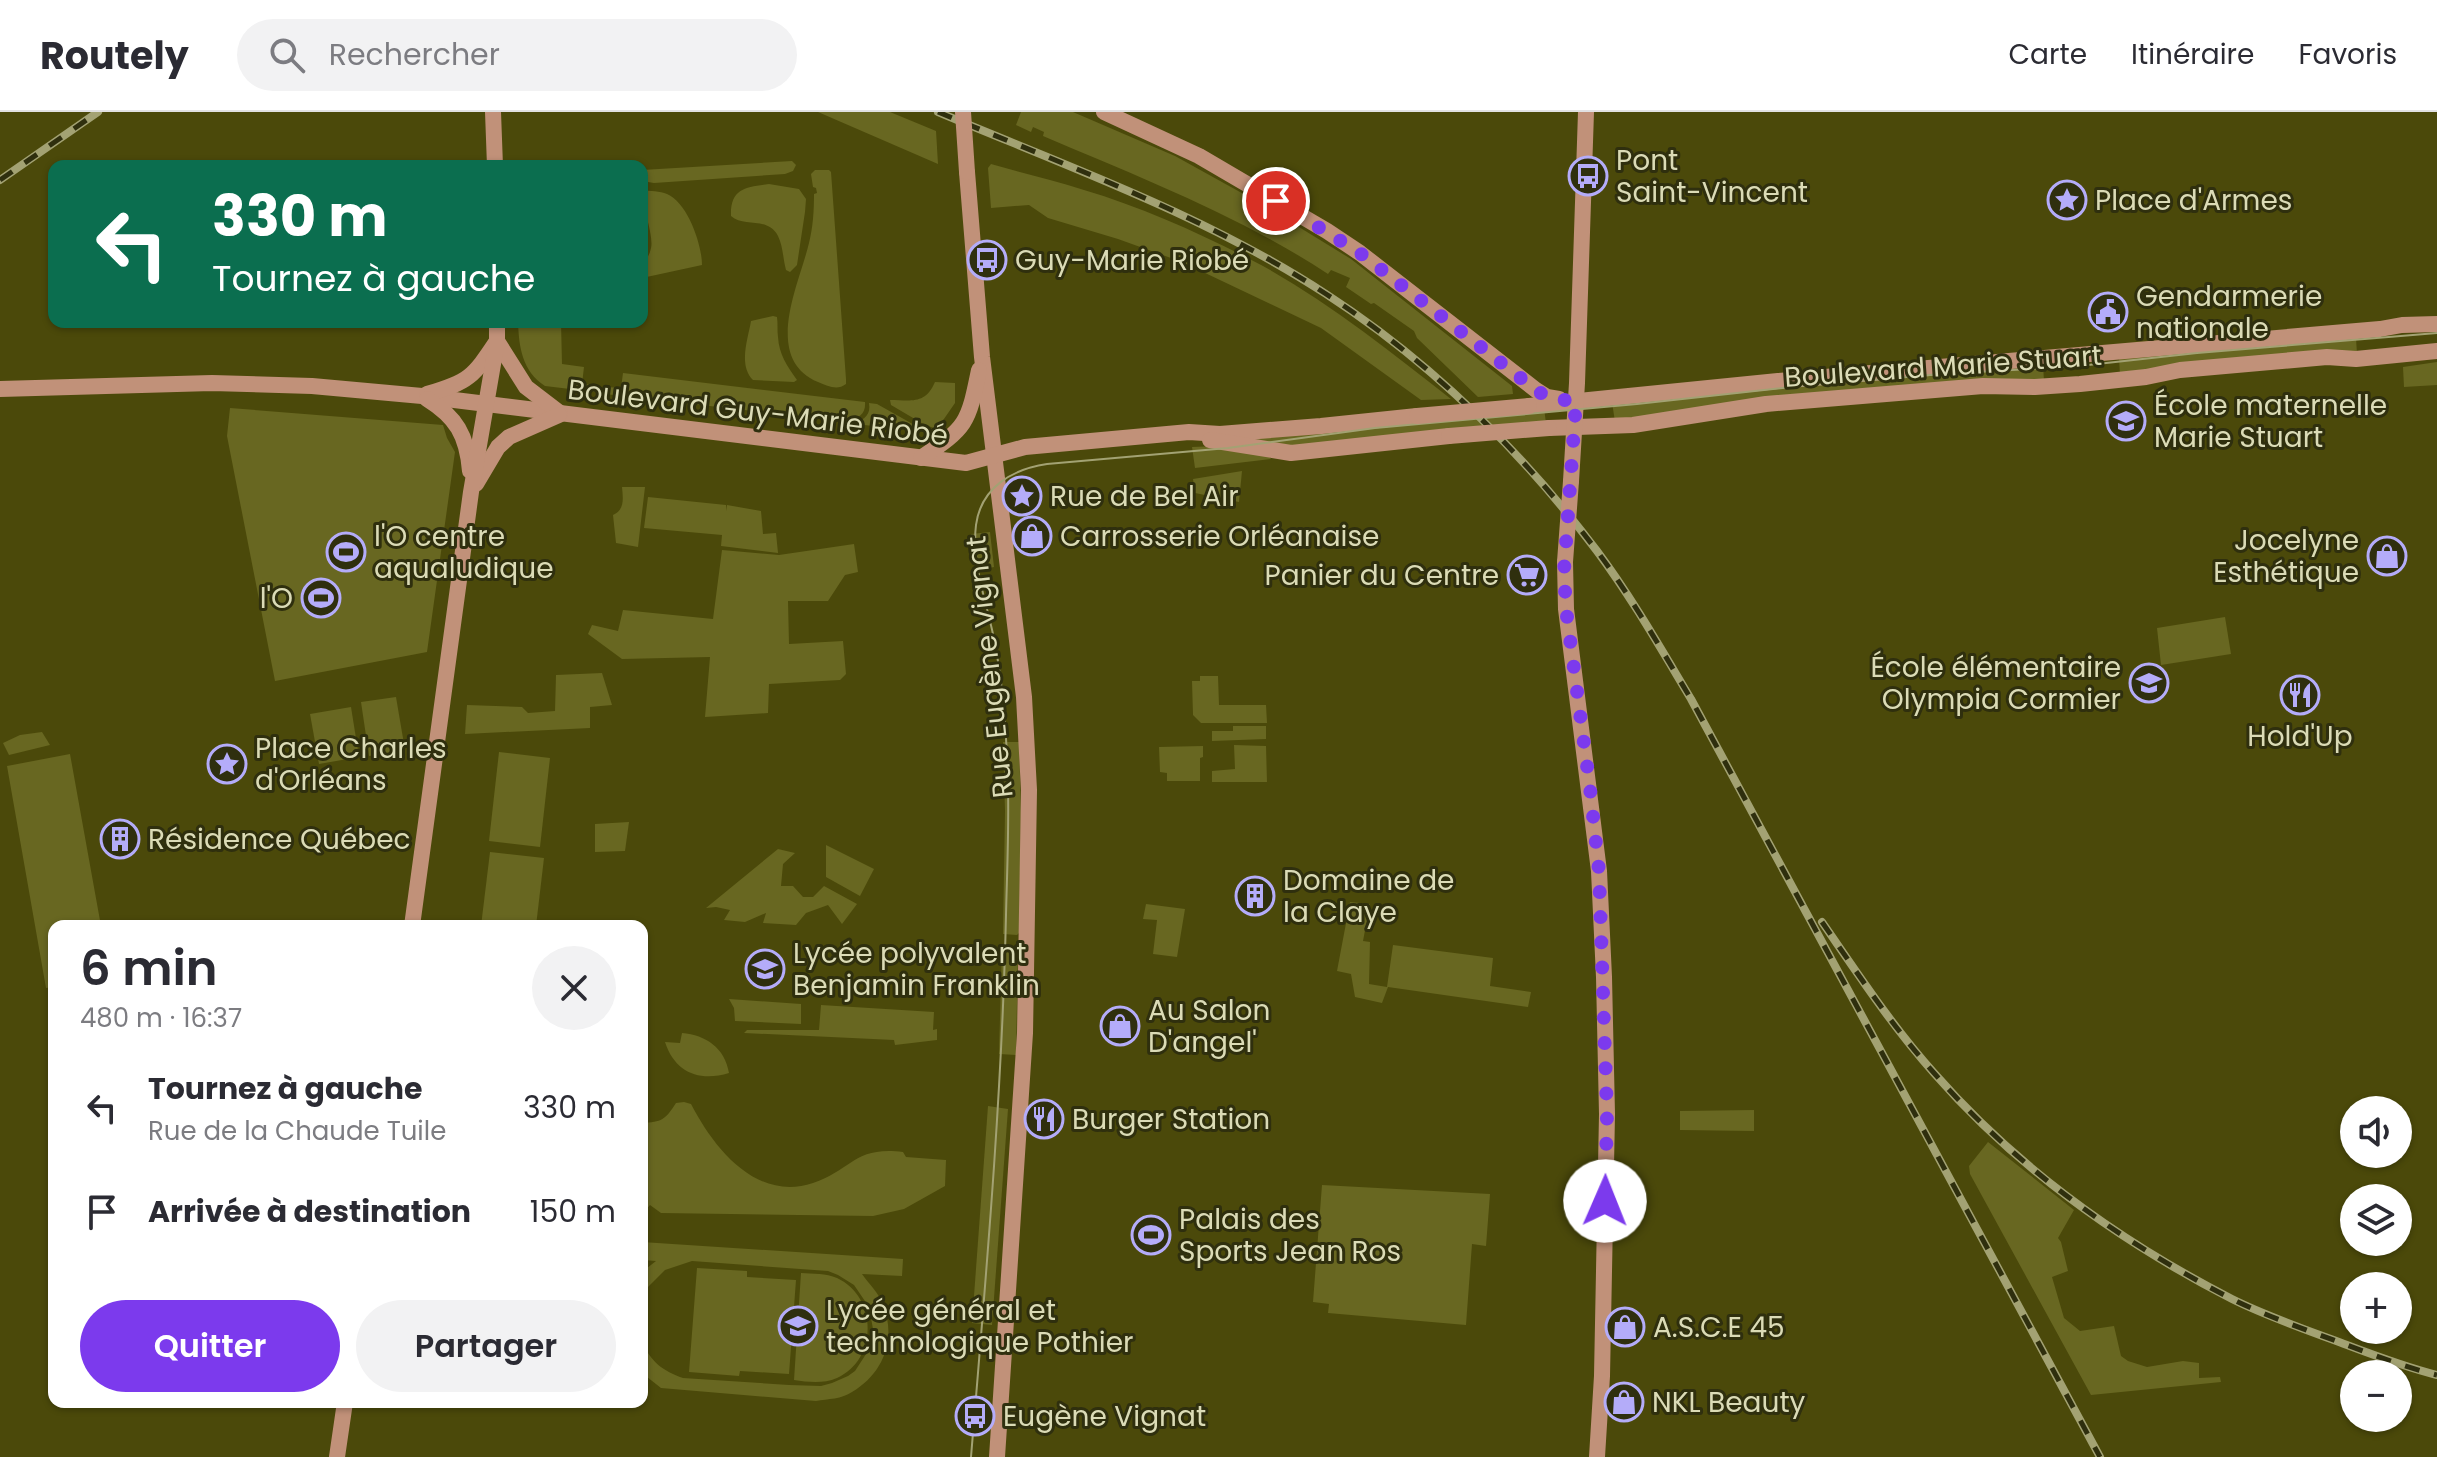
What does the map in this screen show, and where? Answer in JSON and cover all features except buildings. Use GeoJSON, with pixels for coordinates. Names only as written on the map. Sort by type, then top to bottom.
{"type":"FeatureCollection","features":[{"type":"Feature","properties":{"kind":"main road"},"geometry":{"type":"LineString","coordinates":[[493,112],[495,160]]}},
{"type":"Feature","properties":{"kind":"main road","name":"Rue Eugène Vignat"},"geometry":{"type":"LineString","coordinates":[[963,112],[982,357],[1024,697],[1029,799],[1025,1033],[997,1457]]}},
{"type":"Feature","properties":{"kind":"main road"},"geometry":{"type":"LineString","coordinates":[[1104,112],[1199,156],[1327,231],[1360,253],[1536,390],[1547,397],[1576,402]]}},
{"type":"Feature","properties":{"kind":"main road"},"geometry":{"type":"LineString","coordinates":[[1586,112],[1576,402],[1565,562],[1566,609],[1599,871],[1604,977],[1607,1114],[1602,1376],[1597,1457]]}},
{"type":"Feature","properties":{"kind":"main road","name":"Boulevard Marie Stuart"},"geometry":{"type":"LineString","coordinates":[[1576,402],[1778,381],[2437,324]]}},
{"type":"Feature","properties":{"kind":"main road"},"geometry":{"type":"LineString","coordinates":[[413,920],[471,492],[497,328]]}},
{"type":"Feature","properties":{"kind":"main road"},"geometry":{"type":"LineString","coordinates":[[0,389],[245,383],[422,396],[466,381],[483,363],[497,341]]}},
{"type":"Feature","properties":{"kind":"main road"},"geometry":{"type":"LineString","coordinates":[[471,492],[498,447],[509,437],[562,414],[526,387],[497,341]]}},
{"type":"Feature","properties":{"kind":"main road","name":"Boulevard Marie Stuart"},"geometry":{"type":"LineString","coordinates":[[1549,428],[1633,425],[1782,403],[1983,386],[2080,384],[2239,365],[2437,351]]}},
{"type":"Feature","properties":{"kind":"main road"},"geometry":{"type":"LineString","coordinates":[[921,458],[946,441],[965,422],[982,357]]}},
{"type":"Feature","properties":{"kind":"main road"},"geometry":{"type":"LineString","coordinates":[[422,396],[457,424],[469,460],[471,492]]}},
{"type":"Feature","properties":{"kind":"main road","name":"Boulevard Guy-Marie Riobé"},"geometry":{"type":"LineString","coordinates":[[422,396],[966,463],[1025,447],[1189,432],[1220,434],[1307,427],[1576,402]]}},
{"type":"Feature","properties":{"kind":"main road","name":"Boulevard Guy-Marie Riobé"},"geometry":{"type":"LineString","coordinates":[[1165,435],[1291,453],[1549,428]]}},
{"type":"Feature","properties":{"kind":"main road"},"geometry":{"type":"LineString","coordinates":[[337,1457],[344,1408]]}},
{"type":"Feature","properties":{"kind":"shaded area"},"geometry":{"type":"Polygon","coordinates":[[[818,112],[890,112],[936,131],[938,164],[818,112]]]}},
{"type":"Feature","properties":{"kind":"shaded area"},"geometry":{"type":"Polygon","coordinates":[[[1021,112],[1073,112],[1175,156],[1258,202],[1351,259],[1512,386],[1513,394],[1478,397],[1417,338],[1414,331],[1346,287],[1350,278],[1331,270],[1328,274],[1224,216],[1043,136],[1044,132],[1033,127],[1031,132],[1016,125],[1021,112]]]}},
{"type":"Feature","properties":{"kind":"shaded area"},"geometry":{"type":"Polygon","coordinates":[[[792,161],[796,165],[793,171],[785,174],[654,183],[648,182],[648,170],[792,161]]]}},
{"type":"Feature","properties":{"kind":"shaded area"},"geometry":{"type":"Polygon","coordinates":[[[991,164],[1130,205],[1263,266],[1336,312],[1451,399],[1421,400],[1321,328],[1182,262],[1048,218],[1029,205],[991,208],[988,168],[991,164]]]}},
{"type":"Feature","properties":{"kind":"shaded area"},"geometry":{"type":"Polygon","coordinates":[[[815,170],[831,172],[846,379],[846,384],[839,387],[818,382],[801,371],[792,356],[788,339],[793,299],[811,231],[814,194],[817,193],[811,174],[815,170]]]}},
{"type":"Feature","properties":{"kind":"shaded area"},"geometry":{"type":"Polygon","coordinates":[[[769,184],[799,189],[806,199],[797,265],[790,272],[786,270],[781,244],[774,230],[731,216],[737,194],[747,188],[769,184]]]}},
{"type":"Feature","properties":{"kind":"shaded area"},"geometry":{"type":"Polygon","coordinates":[[[648,191],[667,194],[675,199],[687,215],[696,236],[702,265],[648,277],[648,191]]]}},
{"type":"Feature","properties":{"kind":"shaded area"},"geometry":{"type":"Polygon","coordinates":[[[777,317],[780,349],[797,380],[794,382],[753,380],[748,374],[745,352],[751,321],[777,317]]]}},
{"type":"Feature","properties":{"kind":"shaded area"},"geometry":{"type":"Polygon","coordinates":[[[518,328],[561,328],[562,364],[584,367],[582,384],[595,385],[595,392],[545,386],[527,366],[518,328]]]}},
{"type":"Feature","properties":{"kind":"shaded area"},"geometry":{"type":"Polygon","coordinates":[[[2356,337],[2357,355],[2120,376],[2119,356],[2356,337]]]}},
{"type":"Feature","properties":{"kind":"shaded area"},"geometry":{"type":"Polygon","coordinates":[[[2437,362],[2437,385],[2404,387],[2403,367],[2437,362]]]}},
{"type":"Feature","properties":{"kind":"shaded area"},"geometry":{"type":"Polygon","coordinates":[[[2043,363],[2044,382],[1615,422],[1612,402],[2043,363]]]}},
{"type":"Feature","properties":{"kind":"shaded area"},"geometry":{"type":"Polygon","coordinates":[[[623,373],[865,402],[865,406],[861,415],[849,422],[605,394],[606,387],[621,388],[623,373]]]}},
{"type":"Feature","properties":{"kind":"shaded area"},"geometry":{"type":"Polygon","coordinates":[[[935,382],[955,383],[955,403],[937,429],[891,405],[890,400],[922,398],[935,382]]]}},
{"type":"Feature","properties":{"kind":"shaded area"},"geometry":{"type":"Polygon","coordinates":[[[869,403],[877,404],[918,427],[919,431],[855,424],[866,416],[869,403]]]}},
{"type":"Feature","properties":{"kind":"shaded area","name":"l'O centre aqualudique"},"geometry":{"type":"Polygon","coordinates":[[[230,408],[443,425],[455,452],[427,652],[275,681],[227,436],[230,408]]]}},
{"type":"Feature","properties":{"kind":"shaded area"},"geometry":{"type":"Polygon","coordinates":[[[1544,408],[1546,423],[1292,449],[1236,436],[1544,408]]]}},
{"type":"Feature","properties":{"kind":"shaded area"},"geometry":{"type":"Polygon","coordinates":[[[1218,446],[1268,455],[1271,459],[1195,468],[1192,447],[1218,446]]]}},
{"type":"Feature","properties":{"kind":"shaded area"},"geometry":{"type":"Polygon","coordinates":[[[1242,471],[1239,502],[1195,493],[1193,479],[1242,471]]]}},
{"type":"Feature","properties":{"kind":"shaded area"},"geometry":{"type":"Polygon","coordinates":[[[622,487],[645,487],[638,547],[616,543],[613,515],[621,507],[622,487]]]}},
{"type":"Feature","properties":{"kind":"shaded area"},"geometry":{"type":"Polygon","coordinates":[[[648,497],[726,505],[726,511],[727,505],[761,511],[763,534],[776,533],[778,553],[721,546],[722,535],[644,528],[648,497]]]}},
{"type":"Feature","properties":{"kind":"shaded area"},"geometry":{"type":"Polygon","coordinates":[[[990,532],[994,567],[975,571],[971,534],[990,532]]]}},
{"type":"Feature","properties":{"kind":"shaded area"},"geometry":{"type":"Polygon","coordinates":[[[854,544],[858,572],[845,575],[828,601],[788,601],[789,644],[843,641],[846,674],[840,680],[769,684],[768,713],[705,717],[710,657],[622,659],[588,634],[592,625],[618,631],[623,610],[713,619],[722,550],[779,555],[854,544]]]}},
{"type":"Feature","properties":{"kind":"shaded area"},"geometry":{"type":"Polygon","coordinates":[[[2225,617],[2231,654],[2161,665],[2157,628],[2225,617]]]}},
{"type":"Feature","properties":{"kind":"shaded area"},"geometry":{"type":"Polygon","coordinates":[[[602,673],[612,705],[590,707],[590,728],[465,734],[467,705],[522,707],[528,713],[555,711],[556,675],[602,673]]]}},
{"type":"Feature","properties":{"kind":"shaded area"},"geometry":{"type":"Polygon","coordinates":[[[1200,676],[1218,676],[1219,705],[1266,705],[1267,723],[1201,723],[1193,715],[1192,681],[1200,681],[1200,676]]]}},
{"type":"Feature","properties":{"kind":"shaded area"},"geometry":{"type":"Polygon","coordinates":[[[396,697],[405,750],[369,756],[361,702],[396,697]]]}},
{"type":"Feature","properties":{"kind":"shaded area"},"geometry":{"type":"Polygon","coordinates":[[[351,707],[359,757],[319,764],[310,714],[351,707]]]}},
{"type":"Feature","properties":{"kind":"shaded area"},"geometry":{"type":"Polygon","coordinates":[[[1233,726],[1266,726],[1266,739],[1212,741],[1212,731],[1233,731],[1233,726]]]}},
{"type":"Feature","properties":{"kind":"shaded area"},"geometry":{"type":"Polygon","coordinates":[[[42,732],[50,745],[9,755],[3,743],[20,735],[42,732]]]}},
{"type":"Feature","properties":{"kind":"shaded area"},"geometry":{"type":"Polygon","coordinates":[[[1003,742],[1019,742],[1021,811],[1017,935],[1003,934],[1003,742]]]}},
{"type":"Feature","properties":{"kind":"shaded area"},"geometry":{"type":"Polygon","coordinates":[[[1234,745],[1266,746],[1267,782],[1212,782],[1212,771],[1235,769],[1234,745]]]}},
{"type":"Feature","properties":{"kind":"shaded area"},"geometry":{"type":"Polygon","coordinates":[[[1203,746],[1200,781],[1167,781],[1167,773],[1160,772],[1159,747],[1203,746]]]}},
{"type":"Feature","properties":{"kind":"shaded area"},"geometry":{"type":"Polygon","coordinates":[[[499,752],[550,758],[540,847],[489,841],[499,752]]]}},
{"type":"Feature","properties":{"kind":"shaded area"},"geometry":{"type":"Polygon","coordinates":[[[70,754],[100,920],[48,920],[48,988],[46,988],[7,766],[70,754]]]}},
{"type":"Feature","properties":{"kind":"shaded area"},"geometry":{"type":"Polygon","coordinates":[[[629,822],[625,851],[595,852],[595,824],[629,822]]]}},
{"type":"Feature","properties":{"kind":"shaded area"},"geometry":{"type":"Polygon","coordinates":[[[826,845],[874,869],[860,896],[826,877],[826,845]]]}},
{"type":"Feature","properties":{"kind":"shaded area"},"geometry":{"type":"Polygon","coordinates":[[[778,849],[795,853],[783,864],[781,886],[793,886],[803,897],[813,897],[824,886],[857,904],[842,924],[828,905],[806,913],[796,925],[763,923],[766,913],[745,922],[724,920],[730,910],[706,908],[778,849]]]}},
{"type":"Feature","properties":{"kind":"shaded area"},"geometry":{"type":"Polygon","coordinates":[[[490,852],[544,858],[537,920],[482,920],[490,852]]]}},
{"type":"Feature","properties":{"kind":"shaded area"},"geometry":{"type":"Polygon","coordinates":[[[1350,902],[1370,904],[1363,941],[1370,942],[1369,984],[1387,987],[1393,945],[1493,958],[1490,986],[1531,992],[1528,1007],[1388,987],[1382,1003],[1355,997],[1351,974],[1337,971],[1350,902]]]}},
{"type":"Feature","properties":{"kind":"shaded area"},"geometry":{"type":"Polygon","coordinates":[[[1146,904],[1185,909],[1177,957],[1153,954],[1157,920],[1143,919],[1146,904]]]}},
{"type":"Feature","properties":{"kind":"shaded area"},"geometry":{"type":"Polygon","coordinates":[[[1002,948],[1018,950],[1016,1055],[999,1054],[1002,948]]]}},
{"type":"Feature","properties":{"kind":"shaded area"},"geometry":{"type":"Polygon","coordinates":[[[729,999],[801,1004],[801,1024],[735,1021],[734,1008],[729,999]]]}},
{"type":"Feature","properties":{"kind":"shaded area"},"geometry":{"type":"Polygon","coordinates":[[[821,1005],[934,1012],[933,1030],[937,1029],[937,1040],[895,1045],[894,1040],[744,1033],[747,1030],[819,1030],[821,1005]]]}},
{"type":"Feature","properties":{"kind":"shaded area"},"geometry":{"type":"Polygon","coordinates":[[[682,1033],[713,1044],[723,1056],[729,1073],[708,1076],[682,1068],[669,1053],[665,1042],[680,1043],[682,1033]]]}},
{"type":"Feature","properties":{"kind":"shaded area"},"geometry":{"type":"Polygon","coordinates":[[[676,1103],[691,1104],[712,1138],[739,1167],[773,1185],[792,1187],[813,1183],[863,1156],[887,1151],[903,1152],[906,1157],[946,1160],[945,1186],[904,1209],[873,1216],[661,1213],[650,1205],[648,1207],[648,1122],[662,1119],[676,1103]]]}},
{"type":"Feature","properties":{"kind":"shaded area"},"geometry":{"type":"Polygon","coordinates":[[[988,1106],[1008,1109],[992,1325],[972,1323],[988,1106]]]}},
{"type":"Feature","properties":{"kind":"shaded area"},"geometry":{"type":"Polygon","coordinates":[[[1754,1110],[1754,1131],[1680,1130],[1680,1111],[1754,1110]]]}},
{"type":"Feature","properties":{"kind":"shaded area"},"geometry":{"type":"Polygon","coordinates":[[[1988,1142],[2074,1210],[2058,1238],[2068,1271],[2052,1277],[2064,1318],[2080,1331],[2114,1326],[2121,1356],[2128,1361],[2147,1367],[2183,1361],[2199,1363],[2199,1378],[2220,1377],[2221,1382],[2091,1395],[1970,1174],[1969,1166],[1988,1142]]]}},
{"type":"Feature","properties":{"kind":"shaded area"},"geometry":{"type":"Polygon","coordinates":[[[1322,1185],[1490,1194],[1486,1246],[1472,1244],[1466,1325],[1328,1313],[1329,1304],[1313,1302],[1322,1185]]]}},
{"type":"Feature","properties":{"kind":"shaded area"},"geometry":{"type":"Polygon","coordinates":[[[648,1242],[903,1259],[902,1276],[862,1274],[879,1296],[887,1318],[888,1343],[879,1366],[872,1376],[848,1394],[816,1401],[661,1388],[648,1378],[648,1353],[658,1365],[683,1378],[789,1385],[821,1386],[832,1383],[855,1371],[868,1351],[873,1329],[869,1307],[854,1285],[828,1271],[692,1261],[665,1270],[648,1287],[648,1267],[656,1261],[648,1260],[648,1242]]]}},
{"type":"Feature","properties":{"kind":"shaded area"},"geometry":{"type":"Polygon","coordinates":[[[697,1268],[747,1271],[747,1277],[796,1280],[789,1374],[740,1371],[739,1376],[689,1372],[697,1268]]]}},
{"type":"Feature","properties":{"kind":"shaded area"},"geometry":{"type":"Polygon","coordinates":[[[801,1273],[837,1278],[860,1299],[866,1313],[866,1343],[860,1357],[850,1369],[832,1380],[794,1380],[801,1273]]]}},
{"type":"Feature","properties":{"kind":"tram line"},"geometry":{"type":"LineString","coordinates":[[971,1457],[997,1118],[1008,820],[1001,680],[978,570],[975,540],[984,500],[1001,482],[1022,470],[1047,464],[1228,448],[1375,428],[1800,386],[2079,366],[2437,333]]}},
{"type":"Feature","properties":{"kind":"railway"},"geometry":{"type":"LineString","coordinates":[[0,180],[98,112]]}},
{"type":"Feature","properties":{"kind":"railway"},"geometry":{"type":"LineString","coordinates":[[938,112],[1136,194],[1281,266],[1402,349],[1473,411],[1538,479],[1610,569],[1691,699],[2100,1457]]}},
{"type":"Feature","properties":{"kind":"railway"},"geometry":{"type":"LineString","coordinates":[[1822,922],[1890,1018],[1934,1073],[2000,1140],[2072,1200],[2150,1253],[2232,1299],[2363,1351],[2437,1375]]}},
{"type":"Feature","properties":{"kind":"place","name":"Pont Saint-Vincent"},"geometry":{"type":"Point","coordinates":[1588,176]}},
{"type":"Feature","properties":{"kind":"place","name":"Place d'Armes"},"geometry":{"type":"Point","coordinates":[2067,200]}},
{"type":"Feature","properties":{"kind":"place","name":"Guy-Marie Riobé"},"geometry":{"type":"Point","coordinates":[987,260]}},
{"type":"Feature","properties":{"kind":"place","name":"Gendarmerie nationale"},"geometry":{"type":"Point","coordinates":[2108,312]}},
{"type":"Feature","properties":{"kind":"place","name":"École maternelle Marie Stuart"},"geometry":{"type":"Point","coordinates":[2126,421]}},
{"type":"Feature","properties":{"kind":"place","name":"Rue de Bel Air"},"geometry":{"type":"Point","coordinates":[1022,496]}},
{"type":"Feature","properties":{"kind":"place","name":"Carrosserie Orléanaise"},"geometry":{"type":"Point","coordinates":[1032,536]}},
{"type":"Feature","properties":{"kind":"place","name":"l'O centre aqualudique"},"geometry":{"type":"Point","coordinates":[346,552]}},
{"type":"Feature","properties":{"kind":"place","name":"Jocelyne Esthétique"},"geometry":{"type":"Point","coordinates":[2387,556]}},
{"type":"Feature","properties":{"kind":"place","name":"Panier du Centre"},"geometry":{"type":"Point","coordinates":[1527,575]}},
{"type":"Feature","properties":{"kind":"place","name":"l'O"},"geometry":{"type":"Point","coordinates":[321,598]}},
{"type":"Feature","properties":{"kind":"place","name":"École élémentaire Olympia Cormier"},"geometry":{"type":"Point","coordinates":[2149,683]}},
{"type":"Feature","properties":{"kind":"place","name":"Hold'Up"},"geometry":{"type":"Point","coordinates":[2300,695]}},
{"type":"Feature","properties":{"kind":"place","name":"Place Charles d'Orléans"},"geometry":{"type":"Point","coordinates":[227,764]}},
{"type":"Feature","properties":{"kind":"place","name":"Résidence Québec"},"geometry":{"type":"Point","coordinates":[120,839]}},
{"type":"Feature","properties":{"kind":"place","name":"Domaine de la Claye"},"geometry":{"type":"Point","coordinates":[1255,896]}},
{"type":"Feature","properties":{"kind":"place","name":"Lycée polyvalent Benjamin Franklin"},"geometry":{"type":"Point","coordinates":[765,969]}},
{"type":"Feature","properties":{"kind":"place","name":"Au Salon D'angel'"},"geometry":{"type":"Point","coordinates":[1120,1026]}},
{"type":"Feature","properties":{"kind":"place","name":"Burger Station"},"geometry":{"type":"Point","coordinates":[1044,1119]}},
{"type":"Feature","properties":{"kind":"place","name":"Palais des Sports Jean Ros"},"geometry":{"type":"Point","coordinates":[1151,1235]}},
{"type":"Feature","properties":{"kind":"place","name":"Lycée général et technologique Pothier"},"geometry":{"type":"Point","coordinates":[798,1326]}},
{"type":"Feature","properties":{"kind":"place","name":"A.S.C.E 45"},"geometry":{"type":"Point","coordinates":[1625,1327]}},
{"type":"Feature","properties":{"kind":"place","name":"NKL Beauty"},"geometry":{"type":"Point","coordinates":[1624,1402]}},
{"type":"Feature","properties":{"kind":"place","name":"Eugène Vignat"},"geometry":{"type":"Point","coordinates":[975,1416]}},
{"type":"Feature","properties":{"kind":"route"},"geometry":{"type":"LineString","coordinates":[[1276,201],[1360,253],[1536,390],[1547,397],[1576,402],[1564,571],[1566,609],[1599,871],[1607,1114],[1605,1201]]}}]}
